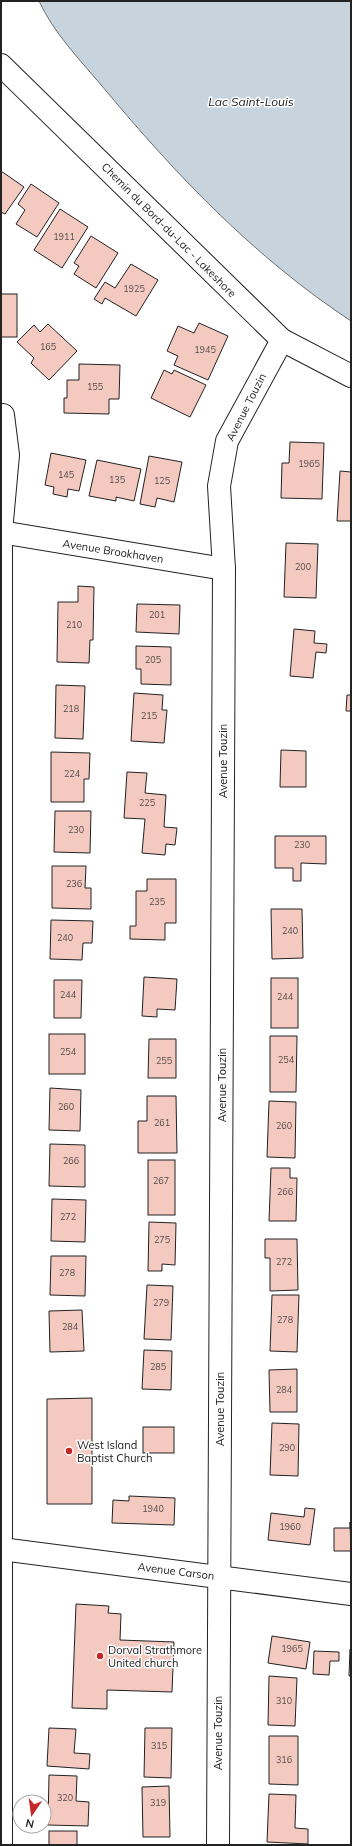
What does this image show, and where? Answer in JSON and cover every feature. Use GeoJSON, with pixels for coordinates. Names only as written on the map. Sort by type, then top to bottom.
{"type":"FeatureCollection","features":[{"type":"Feature","properties":{"kind":"street","name":"Chemin du Bord-du-Lac - Lakeshore"},"geometry":{"type":"LineString","coordinates":[[1,65],[282,340],[351,376]]}},
{"type":"Feature","properties":{"kind":"street","name":"Avenue Touzin"},"geometry":{"type":"LineString","coordinates":[[218,1845],[224,569],[219,486],[228,441],[282,340]]}},
{"type":"Feature","properties":{"kind":"street"},"geometry":{"type":"LineString","coordinates":[[1,1537],[1,532],[8,455],[4,416]]}},
{"type":"Feature","properties":{"kind":"street","name":"Avenue Brookhaven"},"geometry":{"type":"LineString","coordinates":[[1,532],[224,569]]}},
{"type":"Feature","properties":{"kind":"street"},"geometry":{"type":"LineString","coordinates":[[1,1550],[1,1845]]}},
{"type":"Feature","properties":{"kind":"street","name":"Avenue Carson"},"geometry":{"type":"LineString","coordinates":[[1,1550],[351,1594]]}},
{"type":"Feature","properties":{"kind":"water","name":"Lac Saint-Louis"},"geometry":{"type":"Polygon","coordinates":[[[39,1],[351,1],[351,321],[315,296],[282,270],[249,242],[188,183],[130,119],[59,35],[39,1]]]}},
{"type":"Feature","properties":{"kind":"building"},"geometry":{"type":"Polygon","coordinates":[[[1,171],[24,187],[5,214],[1,212],[1,171]]]}},
{"type":"Feature","properties":{"kind":"building"},"geometry":{"type":"Polygon","coordinates":[[[31,184],[59,203],[37,237],[16,224],[25,210],[18,204],[31,184]]]}},
{"type":"Feature","properties":{"kind":"building"},"geometry":{"type":"Polygon","coordinates":[[[60,209],[88,227],[62,268],[34,250],[60,209]]]}},
{"type":"Feature","properties":{"kind":"building"},"geometry":{"type":"Polygon","coordinates":[[[91,236],[118,253],[96,288],[74,274],[79,266],[74,263],[91,236]]]}},
{"type":"Feature","properties":{"kind":"building"},"geometry":{"type":"Polygon","coordinates":[[[131,264],[158,280],[136,316],[105,298],[102,304],[94,299],[105,282],[115,288],[131,264]]]}},
{"type":"Feature","properties":{"kind":"building"},"geometry":{"type":"Polygon","coordinates":[[[1,294],[17,294],[17,337],[1,337],[1,294]]]}},
{"type":"Feature","properties":{"kind":"building"},"geometry":{"type":"Polygon","coordinates":[[[199,323],[228,336],[208,380],[174,365],[178,356],[167,351],[178,326],[194,333],[199,323]]]}},
{"type":"Feature","properties":{"kind":"building"},"geometry":{"type":"Polygon","coordinates":[[[48,324],[77,351],[49,380],[31,363],[34,358],[17,342],[34,325],[40,332],[48,324]]]}},
{"type":"Feature","properties":{"kind":"building"},"geometry":{"type":"Polygon","coordinates":[[[79,364],[120,365],[119,399],[109,399],[109,414],[64,413],[64,398],[67,398],[67,380],[79,380],[79,364]]]}},
{"type":"Feature","properties":{"kind":"building"},"geometry":{"type":"Polygon","coordinates":[[[164,370],[172,374],[174,370],[206,385],[190,417],[151,398],[164,370]]]}},
{"type":"Feature","properties":{"kind":"building"},"geometry":{"type":"Polygon","coordinates":[[[290,442],[324,443],[322,499],[281,498],[282,463],[289,463],[290,442]]]}},
{"type":"Feature","properties":{"kind":"building"},"geometry":{"type":"Polygon","coordinates":[[[51,453],[86,460],[79,491],[68,489],[67,497],[53,494],[54,487],[45,485],[51,453]]]}},
{"type":"Feature","properties":{"kind":"building"},"geometry":{"type":"Polygon","coordinates":[[[149,456],[182,462],[174,502],[157,498],[155,507],[140,504],[149,456]]]}},
{"type":"Feature","properties":{"kind":"building"},"geometry":{"type":"Polygon","coordinates":[[[97,460],[141,469],[134,501],[116,497],[116,501],[89,496],[97,460]]]}},
{"type":"Feature","properties":{"kind":"building"},"geometry":{"type":"Polygon","coordinates":[[[340,471],[351,472],[351,521],[337,521],[340,471]]]}},
{"type":"Feature","properties":{"kind":"building"},"geometry":{"type":"Polygon","coordinates":[[[286,543],[318,544],[316,598],[284,597],[286,543]]]}},
{"type":"Feature","properties":{"kind":"building"},"geometry":{"type":"Polygon","coordinates":[[[78,586],[94,587],[93,640],[90,640],[89,663],[57,662],[58,602],[78,602],[78,586]]]}},
{"type":"Feature","properties":{"kind":"building"},"geometry":{"type":"Polygon","coordinates":[[[137,604],[180,605],[179,634],[136,632],[137,604]]]}},
{"type":"Feature","properties":{"kind":"building"},"geometry":{"type":"Polygon","coordinates":[[[294,629],[315,631],[314,643],[327,644],[326,653],[316,652],[313,678],[290,676],[294,629]]]}},
{"type":"Feature","properties":{"kind":"building"},"geometry":{"type":"Polygon","coordinates":[[[136,646],[171,647],[171,685],[141,684],[141,669],[136,669],[136,646]]]}},
{"type":"Feature","properties":{"kind":"building"},"geometry":{"type":"Polygon","coordinates":[[[56,685],[85,686],[83,739],[55,738],[56,685]]]}},
{"type":"Feature","properties":{"kind":"building"},"geometry":{"type":"Polygon","coordinates":[[[134,693],[163,695],[162,710],[167,710],[164,743],[131,741],[134,693]]]}},
{"type":"Feature","properties":{"kind":"building"},"geometry":{"type":"Polygon","coordinates":[[[347,695],[351,695],[351,711],[346,711],[347,695]]]}},
{"type":"Feature","properties":{"kind":"building"},"geometry":{"type":"Polygon","coordinates":[[[281,750],[306,751],[306,787],[280,787],[281,750]]]}},
{"type":"Feature","properties":{"kind":"building"},"geometry":{"type":"Polygon","coordinates":[[[51,752],[90,753],[89,779],[84,779],[84,802],[51,802],[51,752]]]}},
{"type":"Feature","properties":{"kind":"building"},"geometry":{"type":"Polygon","coordinates":[[[127,772],[147,773],[145,793],[166,795],[164,827],[177,828],[175,845],[166,844],[165,855],[142,853],[145,819],[124,818],[127,772]]]}},
{"type":"Feature","properties":{"kind":"building"},"geometry":{"type":"Polygon","coordinates":[[[55,811],[91,811],[90,853],[54,852],[55,811]]]}},
{"type":"Feature","properties":{"kind":"building"},"geometry":{"type":"Polygon","coordinates":[[[275,836],[326,836],[326,864],[301,863],[301,881],[293,881],[293,868],[275,868],[275,836]]]}},
{"type":"Feature","properties":{"kind":"building"},"geometry":{"type":"Polygon","coordinates":[[[52,866],[86,866],[85,888],[91,888],[91,909],[52,908],[52,866]]]}},
{"type":"Feature","properties":{"kind":"building"},"geometry":{"type":"Polygon","coordinates":[[[147,879],[176,879],[176,923],[165,923],[165,940],[130,939],[130,926],[136,926],[136,891],[147,891],[147,879]]]}},
{"type":"Feature","properties":{"kind":"building"},"geometry":{"type":"Polygon","coordinates":[[[271,909],[302,909],[303,958],[272,959],[271,909]]]}},
{"type":"Feature","properties":{"kind":"building"},"geometry":{"type":"Polygon","coordinates":[[[51,920],[93,921],[92,943],[83,943],[82,960],[50,959],[51,920]]]}},
{"type":"Feature","properties":{"kind":"building"},"geometry":{"type":"Polygon","coordinates":[[[144,977],[177,979],[175,1010],[157,1009],[157,1017],[142,1016],[144,977]]]}},
{"type":"Feature","properties":{"kind":"building"},"geometry":{"type":"Polygon","coordinates":[[[271,978],[298,978],[298,1028],[271,1028],[271,978]]]}},
{"type":"Feature","properties":{"kind":"building"},"geometry":{"type":"Polygon","coordinates":[[[54,980],[82,980],[81,1018],[54,1018],[54,980]]]}},
{"type":"Feature","properties":{"kind":"building"},"geometry":{"type":"Polygon","coordinates":[[[49,1034],[85,1034],[85,1074],[49,1074],[49,1034]]]}},
{"type":"Feature","properties":{"kind":"building"},"geometry":{"type":"Polygon","coordinates":[[[270,1036],[297,1036],[296,1092],[270,1092],[270,1036]]]}},
{"type":"Feature","properties":{"kind":"building"},"geometry":{"type":"Polygon","coordinates":[[[149,1039],[176,1039],[176,1078],[148,1078],[149,1039]]]}},
{"type":"Feature","properties":{"kind":"building"},"geometry":{"type":"Polygon","coordinates":[[[50,1088],[81,1090],[80,1131],[49,1130],[50,1088]]]}},
{"type":"Feature","properties":{"kind":"building"},"geometry":{"type":"Polygon","coordinates":[[[147,1096],[176,1096],[177,1153],[138,1153],[138,1121],[147,1121],[147,1096]]]}},
{"type":"Feature","properties":{"kind":"building"},"geometry":{"type":"Polygon","coordinates":[[[269,1101],[296,1102],[295,1158],[267,1157],[269,1101]]]}},
{"type":"Feature","properties":{"kind":"building"},"geometry":{"type":"Polygon","coordinates":[[[50,1144],[85,1145],[85,1187],[49,1186],[50,1144]]]}},
{"type":"Feature","properties":{"kind":"building"},"geometry":{"type":"Polygon","coordinates":[[[148,1160],[175,1160],[175,1215],[148,1215],[148,1160]]]}},
{"type":"Feature","properties":{"kind":"building"},"geometry":{"type":"Polygon","coordinates":[[[271,1168],[290,1168],[290,1178],[297,1178],[296,1221],[269,1221],[271,1168]]]}},
{"type":"Feature","properties":{"kind":"building"},"geometry":{"type":"Polygon","coordinates":[[[52,1199],[86,1200],[85,1242],[51,1241],[52,1199]]]}},
{"type":"Feature","properties":{"kind":"building"},"geometry":{"type":"Polygon","coordinates":[[[149,1222],[176,1223],[175,1265],[162,1264],[162,1271],[148,1271],[149,1222]]]}},
{"type":"Feature","properties":{"kind":"building"},"geometry":{"type":"Polygon","coordinates":[[[265,1239],[297,1239],[298,1290],[270,1291],[270,1258],[265,1258],[265,1239]]]}},
{"type":"Feature","properties":{"kind":"building"},"geometry":{"type":"Polygon","coordinates":[[[51,1256],[86,1256],[85,1296],[50,1295],[51,1256]]]}},
{"type":"Feature","properties":{"kind":"building"},"geometry":{"type":"Polygon","coordinates":[[[147,1285],[173,1286],[171,1340],[144,1339],[147,1285]]]}},
{"type":"Feature","properties":{"kind":"building"},"geometry":{"type":"Polygon","coordinates":[[[272,1295],[299,1295],[297,1352],[270,1351],[272,1295]]]}},
{"type":"Feature","properties":{"kind":"building"},"geometry":{"type":"Polygon","coordinates":[[[82,1310],[84,1351],[50,1352],[49,1311],[82,1310]]]}},
{"type":"Feature","properties":{"kind":"building"},"geometry":{"type":"Polygon","coordinates":[[[144,1350],[172,1351],[171,1390],[142,1389],[144,1350]]]}},
{"type":"Feature","properties":{"kind":"building"},"geometry":{"type":"Polygon","coordinates":[[[297,1369],[297,1412],[270,1412],[269,1370],[297,1369]]]}},
{"type":"Feature","properties":{"kind":"building","name":"West Island Baptist Church"},"geometry":{"type":"Polygon","coordinates":[[[92,1398],[92,1504],[47,1504],[47,1399],[92,1398]]]}},
{"type":"Feature","properties":{"kind":"building"},"geometry":{"type":"Polygon","coordinates":[[[272,1423],[299,1424],[298,1476],[270,1475],[272,1423]]]}},
{"type":"Feature","properties":{"kind":"building"},"geometry":{"type":"Polygon","coordinates":[[[143,1427],[174,1427],[174,1453],[143,1453],[143,1427]]]}},
{"type":"Feature","properties":{"kind":"building"},"geometry":{"type":"Polygon","coordinates":[[[129,1496],[175,1498],[174,1525],[112,1523],[113,1500],[129,1501],[129,1496]]]}},
{"type":"Feature","properties":{"kind":"building"},"geometry":{"type":"Polygon","coordinates":[[[305,1508],[315,1509],[310,1545],[268,1540],[271,1513],[304,1517],[305,1508]]]}},
{"type":"Feature","properties":{"kind":"building"},"geometry":{"type":"Polygon","coordinates":[[[350,1522],[351,1551],[334,1551],[334,1528],[350,1528],[350,1522]]]}},
{"type":"Feature","properties":{"kind":"building"},"geometry":{"type":"Polygon","coordinates":[[[76,1604],[109,1606],[108,1613],[121,1614],[120,1640],[174,1642],[172,1692],[107,1690],[107,1709],[72,1708],[76,1604]]]}},
{"type":"Feature","properties":{"kind":"building"},"geometry":{"type":"Polygon","coordinates":[[[272,1636],[310,1642],[306,1669],[268,1663],[272,1636]]]}},
{"type":"Feature","properties":{"kind":"building"},"geometry":{"type":"Polygon","coordinates":[[[350,1649],[351,1676],[349,1676],[350,1649]]]}},
{"type":"Feature","properties":{"kind":"building"},"geometry":{"type":"Polygon","coordinates":[[[314,1651],[339,1652],[339,1661],[330,1661],[329,1675],[313,1674],[314,1651]]]}},
{"type":"Feature","properties":{"kind":"building"},"geometry":{"type":"Polygon","coordinates":[[[269,1676],[297,1678],[295,1726],[268,1725],[269,1676]]]}},
{"type":"Feature","properties":{"kind":"building"},"geometry":{"type":"Polygon","coordinates":[[[49,1728],[76,1729],[74,1753],[90,1754],[89,1769],[47,1766],[49,1728]]]}},
{"type":"Feature","properties":{"kind":"building"},"geometry":{"type":"Polygon","coordinates":[[[145,1728],[172,1728],[171,1778],[144,1777],[145,1728]]]}},
{"type":"Feature","properties":{"kind":"building"},"geometry":{"type":"Polygon","coordinates":[[[269,1736],[298,1736],[298,1785],[269,1784],[269,1736]]]}},
{"type":"Feature","properties":{"kind":"building"},"geometry":{"type":"Polygon","coordinates":[[[49,1775],[77,1776],[76,1801],[89,1802],[88,1826],[52,1825],[52,1794],[49,1794],[49,1775]]]}},
{"type":"Feature","properties":{"kind":"building"},"geometry":{"type":"Polygon","coordinates":[[[169,1786],[170,1837],[143,1837],[142,1787],[169,1786]]]}},
{"type":"Feature","properties":{"kind":"building"},"geometry":{"type":"Polygon","coordinates":[[[269,1794],[296,1795],[295,1828],[308,1829],[308,1844],[267,1842],[269,1794]]]}},
{"type":"Feature","properties":{"kind":"building"},"geometry":{"type":"Polygon","coordinates":[[[52,1831],[77,1831],[77,1845],[49,1845],[49,1834],[52,1834],[52,1831]]]}},
{"type":"Feature","properties":{"kind":"place","name":"West Island Baptist Church"},"geometry":{"type":"Point","coordinates":[69,1451]}},
{"type":"Feature","properties":{"kind":"place","name":"Dorval Strathmore United church"},"geometry":{"type":"Point","coordinates":[100,1656]}}]}
